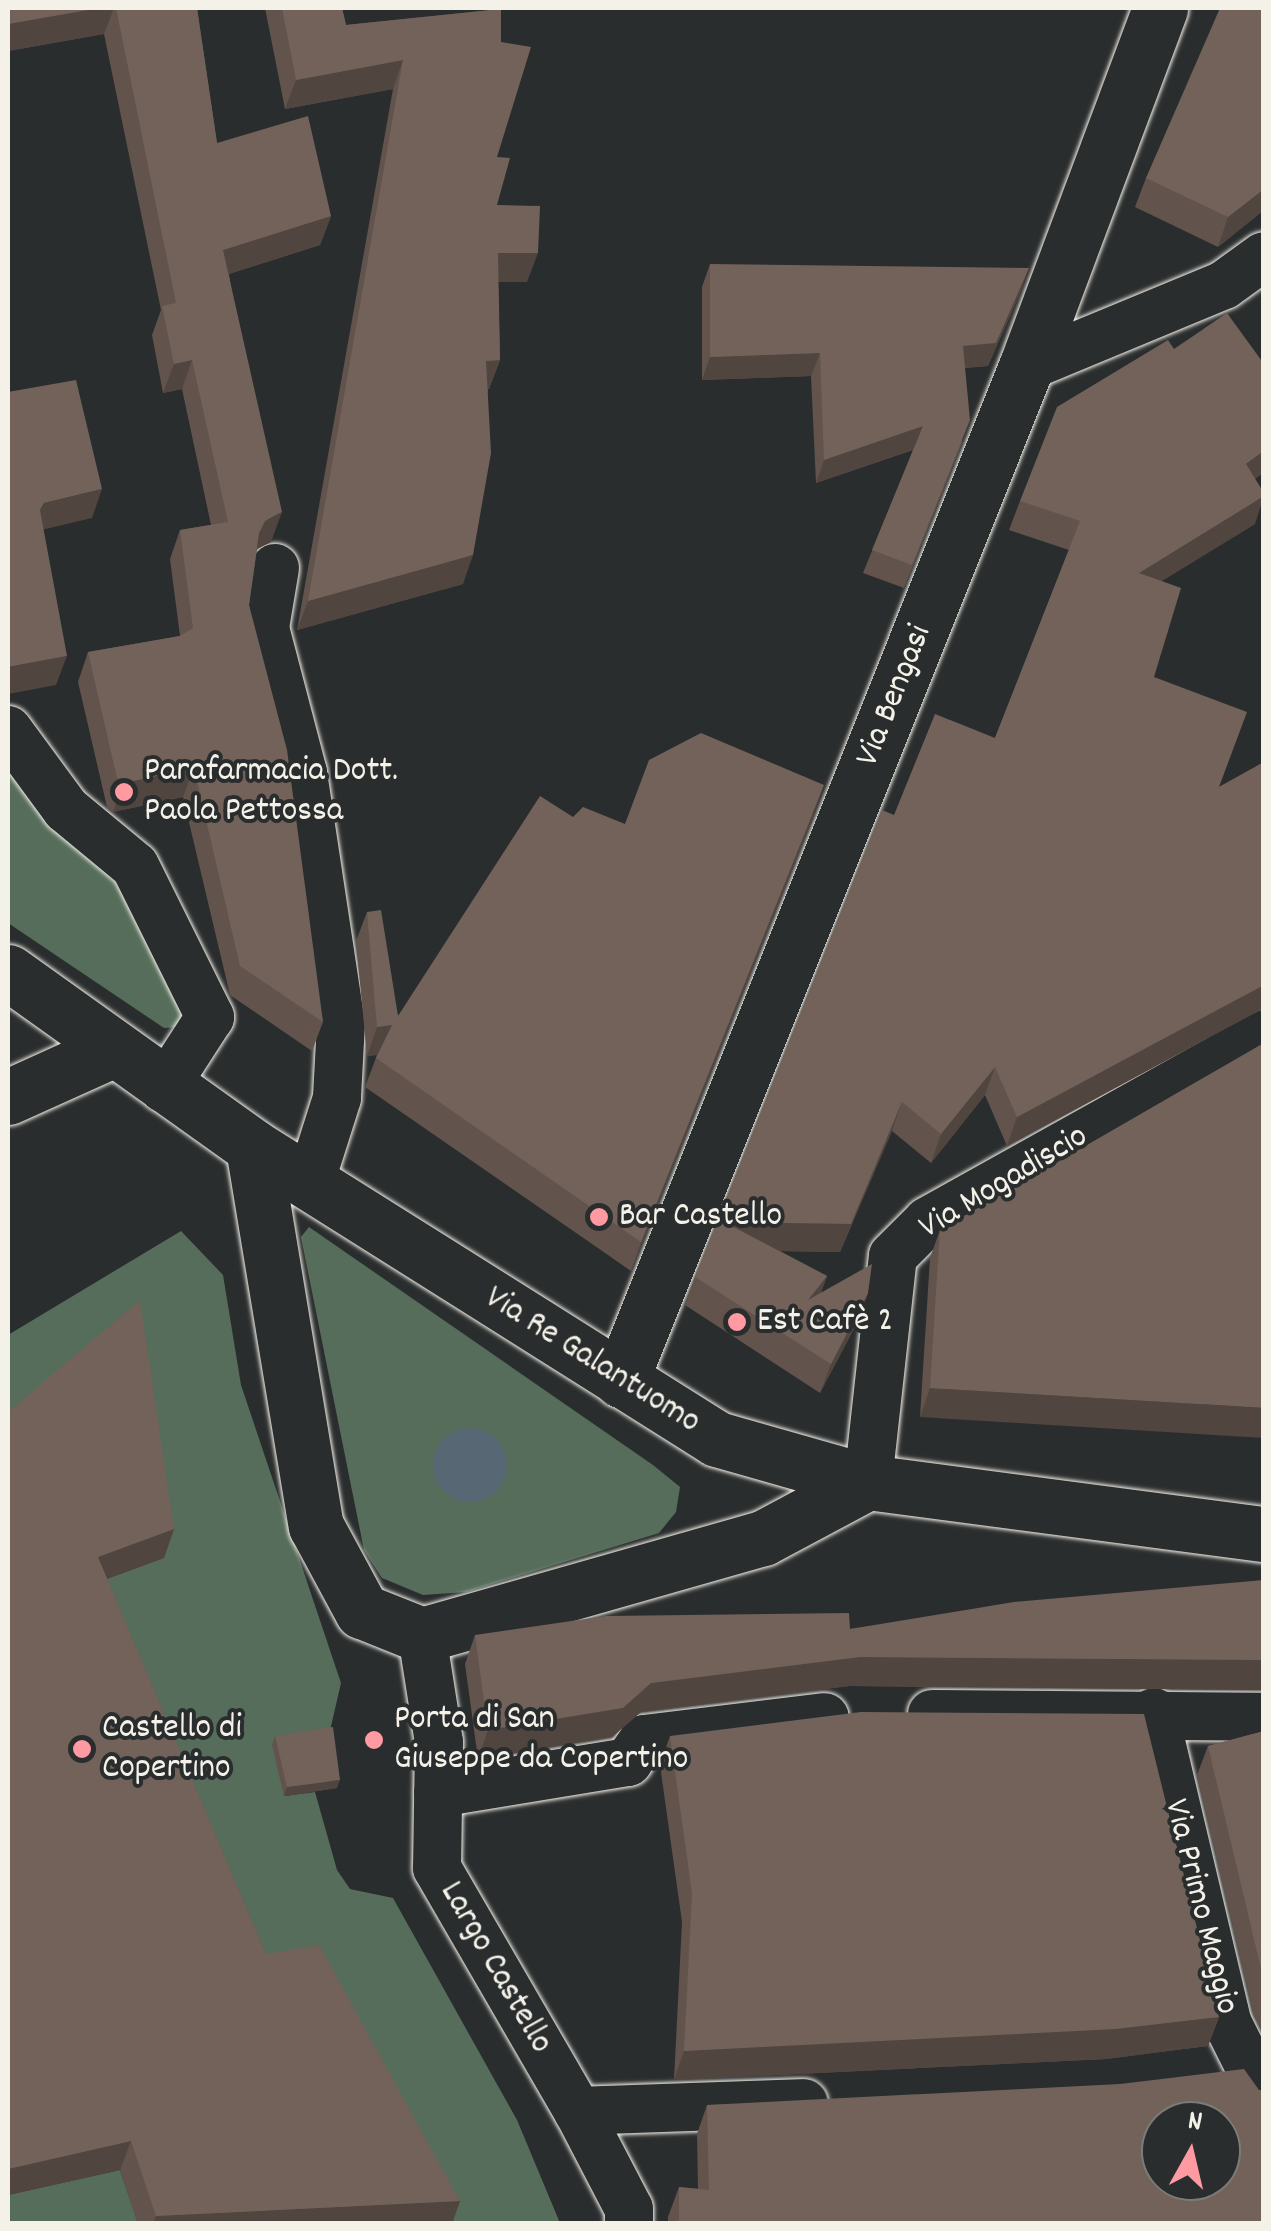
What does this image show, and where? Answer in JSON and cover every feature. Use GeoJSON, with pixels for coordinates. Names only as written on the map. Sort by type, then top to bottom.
{"type":"FeatureCollection","features":[{"type":"Feature","properties":{"kind":"street","name":"Via Bengasi"},"geometry":{"type":"LineString","coordinates":[[621,1380],[1026,367],[1160,8]]}},
{"type":"Feature","properties":{"kind":"street"},"geometry":{"type":"LineString","coordinates":[[1026,367],[1224,285],[1264,256]]}},
{"type":"Feature","properties":{"kind":"street"},"geometry":{"type":"LineString","coordinates":[[276,568],[265,628],[303,772],[342,1024],[337,1098],[310,1183]]}},
{"type":"Feature","properties":{"kind":"street"},"geometry":{"type":"LineString","coordinates":[[8,730],[66,810],[135,866],[210,1017],[164,1088]]}},
{"type":"Feature","properties":{"kind":"street","name":"Via Re Galantuomo"},"geometry":{"type":"LineString","coordinates":[[8,972],[110,1051],[253,1147],[717,1440],[868,1482],[1264,1534]]}},
{"type":"Feature","properties":{"kind":"street","name":"Via Mogadiscio"},"geometry":{"type":"LineString","coordinates":[[868,1482],[893,1256],[928,1221],[1264,1034]]}},
{"type":"Feature","properties":{"kind":"street"},"geometry":{"type":"LineString","coordinates":[[8,1097],[110,1051]]}},
{"type":"Feature","properties":{"kind":"street"},"geometry":{"type":"LineString","coordinates":[[253,1147],[316,1526],[362,1611],[422,1635],[763,1538],[868,1482]]}},
{"type":"Feature","properties":{"kind":"street"},"geometry":{"type":"LineString","coordinates":[[753,1452],[763,1538]]}},
{"type":"Feature","properties":{"kind":"street","name":"Largo Castello"},"geometry":{"type":"LineString","coordinates":[[422,1635],[439,1742],[437,1868],[578,2111],[629,2209],[629,2224]]}},
{"type":"Feature","properties":{"kind":"street"},"geometry":{"type":"LineString","coordinates":[[438,1793],[628,1762],[644,1738],[879,1714],[1154,1712],[1264,1717]]}},
{"type":"Feature","properties":{"kind":"street","name":"Via Primo Maggio"},"geometry":{"type":"LineString","coordinates":[[1154,1712],[1198,1916],[1228,2024],[1256,2083]]}},
{"type":"Feature","properties":{"kind":"street"},"geometry":{"type":"LineString","coordinates":[[1196,2075],[1256,2083]]}},
{"type":"Feature","properties":{"kind":"street"},"geometry":{"type":"LineString","coordinates":[[578,2111],[844,2102]]}},
{"type":"Feature","properties":{"kind":"green space"},"geometry":{"type":"Polygon","coordinates":[[[8,767],[125,893],[193,992],[179,1027],[164,1028],[8,923],[8,767]]]}},
{"type":"Feature","properties":{"kind":"green space"},"geometry":{"type":"Polygon","coordinates":[[[309,1227],[680,1487],[676,1512],[659,1533],[466,1592],[423,1595],[382,1578],[364,1550],[301,1237],[309,1227]]]}},
{"type":"Feature","properties":{"kind":"green space"},"geometry":{"type":"Polygon","coordinates":[[[181,1231],[223,1275],[241,1385],[341,1683],[329,1735],[285,1796],[315,1792],[337,1870],[350,1889],[393,1898],[517,2120],[560,2223],[445,2223],[256,1983],[8,1432],[8,1335],[181,1231]]]}},
{"type":"Feature","properties":{"kind":"green space"},"geometry":{"type":"Polygon","coordinates":[[[120,2170],[138,2223],[8,2223],[8,2195],[120,2170]]]}},
{"type":"Feature","properties":{"kind":"water"},"geometry":{"type":"Polygon","coordinates":[[[470,1428],[496,1439],[507,1465],[496,1491],[470,1502],[444,1491],[433,1465],[444,1439],[470,1428]]]}},
{"type":"Feature","properties":{"kind":"building"},"geometry":{"type":"Polygon","coordinates":[[[8,8],[99,8],[8,24],[8,8]]]}},
{"type":"Feature","properties":{"kind":"building"},"geometry":{"type":"Polygon","coordinates":[[[116,8],[197,8],[217,143],[308,116],[331,216],[223,250],[282,512],[265,521],[259,533],[249,605],[287,750],[323,1022],[240,966],[194,768],[124,783],[117,778],[88,652],[180,636],[193,628],[180,530],[228,522],[192,360],[174,364],[162,306],[176,303],[116,8]]]}},
{"type":"Feature","properties":{"kind":"building"},"geometry":{"type":"Polygon","coordinates":[[[282,8],[342,8],[346,25],[501,9],[501,42],[531,47],[497,157],[510,158],[497,205],[540,206],[538,253],[498,253],[500,360],[486,361],[491,453],[473,555],[308,601],[403,60],[296,80],[282,8]]]}},
{"type":"Feature","properties":{"kind":"building"},"geometry":{"type":"Polygon","coordinates":[[[1220,8],[1264,8],[1264,189],[1228,217],[1146,178],[1220,8]]]}},
{"type":"Feature","properties":{"kind":"building"},"geometry":{"type":"Polygon","coordinates":[[[710,264],[1029,268],[996,343],[963,346],[970,420],[912,565],[872,550],[923,426],[824,460],[820,353],[710,357],[710,264]]]}},
{"type":"Feature","properties":{"kind":"building"},"geometry":{"type":"Polygon","coordinates":[[[1227,313],[1264,364],[1264,451],[1246,464],[1264,496],[1139,573],[1181,588],[1154,677],[1247,712],[1219,787],[1264,762],[1264,985],[1017,1117],[995,1067],[941,1134],[902,1102],[851,1224],[724,1222],[827,1276],[808,1300],[872,1264],[868,1293],[831,1364],[695,1277],[882,810],[894,815],[935,714],[995,738],[1080,521],[1020,501],[1057,407],[1168,340],[1174,349],[1227,313]]]}},
{"type":"Feature","properties":{"kind":"building"},"geometry":{"type":"Polygon","coordinates":[[[76,380],[102,489],[44,503],[40,510],[67,656],[8,667],[8,392],[76,380]]]}},
{"type":"Feature","properties":{"kind":"building"},"geometry":{"type":"Polygon","coordinates":[[[701,733],[824,785],[641,1242],[376,1058],[392,1025],[377,1027],[367,912],[381,910],[398,1016],[540,796],[573,817],[583,807],[625,824],[649,760],[701,733]]]}},
{"type":"Feature","properties":{"kind":"building"},"geometry":{"type":"Polygon","coordinates":[[[1264,1043],[1264,1408],[930,1388],[940,1230],[1264,1043]]]}},
{"type":"Feature","properties":{"kind":"building","name":"Castello di Copertino"},"geometry":{"type":"Polygon","coordinates":[[[140,1300],[174,1529],[98,1557],[266,1954],[319,1945],[460,2201],[156,2216],[131,2141],[8,2169],[8,1412],[140,1300]]]}},
{"type":"Feature","properties":{"kind":"building"},"geometry":{"type":"Polygon","coordinates":[[[1264,1580],[1264,1660],[860,1657],[651,1683],[623,1708],[488,1730],[475,1635],[606,1616],[849,1613],[850,1629],[1014,1602],[1264,1580]]]}},
{"type":"Feature","properties":{"kind":"building"},"geometry":{"type":"Polygon","coordinates":[[[861,1712],[1144,1714],[1219,2017],[1116,2029],[684,2051],[692,1893],[670,1736],[861,1712]]]}},
{"type":"Feature","properties":{"kind":"building"},"geometry":{"type":"Polygon","coordinates":[[[333,1727],[340,1780],[287,1787],[275,1736],[333,1727]]]}},
{"type":"Feature","properties":{"kind":"building"},"geometry":{"type":"Polygon","coordinates":[[[1264,1731],[1264,1981],[1208,1746],[1264,1731]]]}},
{"type":"Feature","properties":{"kind":"building"},"geometry":{"type":"Polygon","coordinates":[[[1244,2069],[1259,2090],[1264,2090],[1264,2224],[679,2224],[679,2187],[709,2190],[707,2105],[1120,2084],[1244,2069]]]}},
{"type":"Feature","properties":{"kind":"place","name":"Parafarmacia Dott. Paola Pettossa"},"geometry":{"type":"Point","coordinates":[124,792]}},
{"type":"Feature","properties":{"kind":"place","name":"Bar Castello"},"geometry":{"type":"Point","coordinates":[599,1217]}},
{"type":"Feature","properties":{"kind":"place","name":"Est Cafè 2"},"geometry":{"type":"Point","coordinates":[737,1322]}},
{"type":"Feature","properties":{"kind":"place","name":"Porta di San Giuseppe da Copertino"},"geometry":{"type":"Point","coordinates":[374,1740]}},
{"type":"Feature","properties":{"kind":"place","name":"Castello di Copertino"},"geometry":{"type":"Point","coordinates":[82,1749]}}]}
